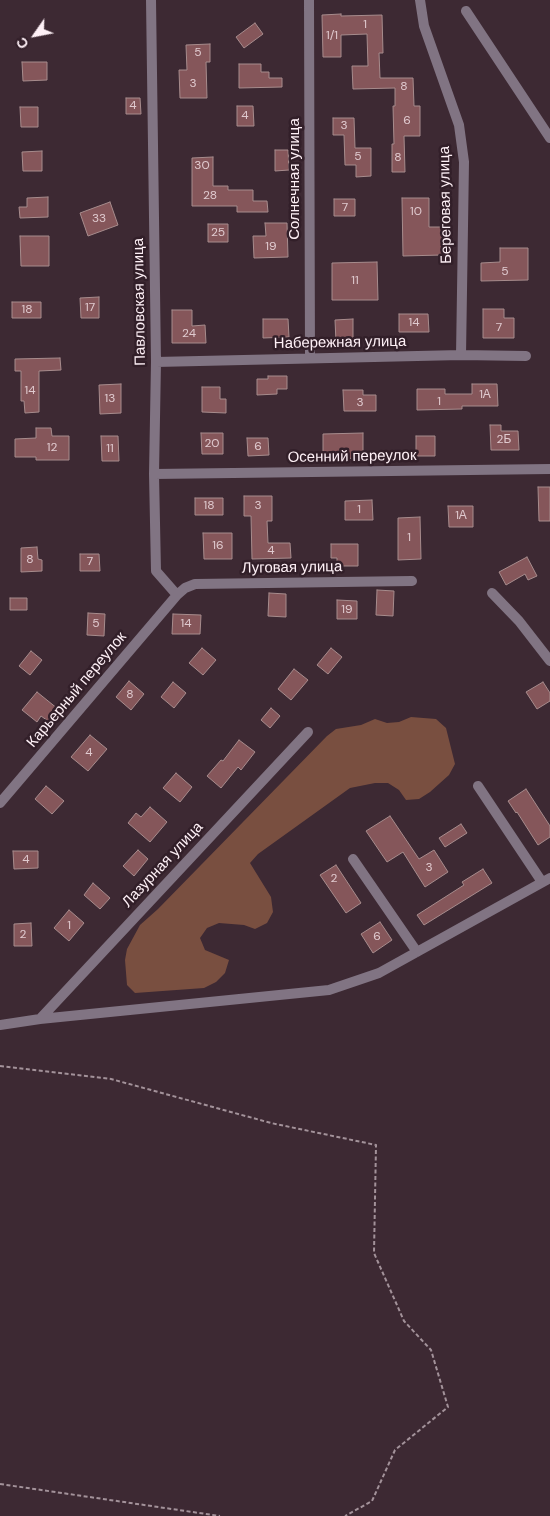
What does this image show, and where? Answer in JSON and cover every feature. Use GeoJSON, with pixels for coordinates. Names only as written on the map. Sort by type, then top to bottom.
{"type":"FeatureCollection","features":[{"type":"Feature","properties":{"kind":"street","name":"Павловская улица"},"geometry":{"type":"LineString","coordinates":[[151,0],[156,362],[154,474],[156,571],[177,595]]}},
{"type":"Feature","properties":{"kind":"street","name":"Солнечная улица"},"geometry":{"type":"LineString","coordinates":[[309,0],[310,358]]}},
{"type":"Feature","properties":{"kind":"street","name":"Береговая улица"},"geometry":{"type":"LineString","coordinates":[[420,0],[424,26],[458,125],[464,162],[461,355]]}},
{"type":"Feature","properties":{"kind":"street"},"geometry":{"type":"LineString","coordinates":[[466,11],[550,138]]}},
{"type":"Feature","properties":{"kind":"street","name":"Набережная улица"},"geometry":{"type":"LineString","coordinates":[[156,362],[461,355],[526,356]]}},
{"type":"Feature","properties":{"kind":"street","name":"Осенний переулок"},"geometry":{"type":"LineString","coordinates":[[154,474],[550,469]]}},
{"type":"Feature","properties":{"kind":"street","name":"Луговая улица"},"geometry":{"type":"LineString","coordinates":[[177,595],[185,588],[195,584],[412,581]]}},
{"type":"Feature","properties":{"kind":"street"},"geometry":{"type":"LineString","coordinates":[[492,593],[519,621],[550,661]]}},
{"type":"Feature","properties":{"kind":"street","name":"Карьерный переулок"},"geometry":{"type":"LineString","coordinates":[[0,803],[177,595]]}},
{"type":"Feature","properties":{"kind":"street","name":"Лазурная улица"},"geometry":{"type":"LineString","coordinates":[[40,1019],[308,732]]}},
{"type":"Feature","properties":{"kind":"street"},"geometry":{"type":"LineString","coordinates":[[0,1025],[40,1019],[328,990],[379,973],[546,880],[478,786]]}},
{"type":"Feature","properties":{"kind":"street"},"geometry":{"type":"LineString","coordinates":[[353,859],[416,952]]}},
{"type":"Feature","properties":{"kind":"path"},"geometry":{"type":"LineString","coordinates":[[0,1066],[111,1079],[271,1123],[376,1145],[374,1253],[404,1321],[430,1350],[448,1407],[394,1450],[372,1501],[345,1516]]}},
{"type":"Feature","properties":{"kind":"path"},"geometry":{"type":"LineString","coordinates":[[0,1484],[220,1516]]}},
{"type":"Feature","properties":{"kind":"shaded area"},"geometry":{"type":"Polygon","coordinates":[[[411,717],[436,719],[446,728],[455,764],[449,775],[419,799],[406,800],[399,790],[388,783],[375,783],[350,788],[258,854],[250,863],[271,897],[273,912],[267,923],[255,929],[244,925],[219,923],[207,928],[200,938],[205,950],[229,960],[225,973],[216,982],[204,988],[135,993],[127,985],[125,960],[127,949],[140,925],[158,909],[327,736],[336,729],[361,725],[375,719],[387,723],[399,722],[411,717]]]}},
{"type":"Feature","properties":{"kind":"building"},"geometry":{"type":"Polygon","coordinates":[[[341,14],[341,16],[382,15],[383,53],[379,53],[380,78],[413,78],[414,106],[420,106],[420,136],[404,136],[405,172],[392,172],[395,88],[353,89],[352,66],[368,66],[367,34],[341,35],[341,57],[323,57],[322,15],[341,14]]]}},
{"type":"Feature","properties":{"kind":"building"},"geometry":{"type":"Polygon","coordinates":[[[255,23],[263,34],[244,48],[236,37],[255,23]]]}},
{"type":"Feature","properties":{"kind":"building"},"geometry":{"type":"Polygon","coordinates":[[[210,44],[210,62],[206,62],[207,98],[180,98],[179,70],[187,70],[186,45],[210,44]]]}},
{"type":"Feature","properties":{"kind":"building"},"geometry":{"type":"Polygon","coordinates":[[[22,62],[47,62],[47,80],[23,81],[22,62]]]}},
{"type":"Feature","properties":{"kind":"building"},"geometry":{"type":"Polygon","coordinates":[[[239,64],[261,64],[261,72],[269,72],[269,78],[282,78],[282,87],[239,88],[239,64]]]}},
{"type":"Feature","properties":{"kind":"building"},"geometry":{"type":"Polygon","coordinates":[[[126,98],[140,98],[141,114],[126,114],[126,98]]]}},
{"type":"Feature","properties":{"kind":"building"},"geometry":{"type":"Polygon","coordinates":[[[237,106],[253,106],[254,126],[237,126],[237,106]]]}},
{"type":"Feature","properties":{"kind":"building"},"geometry":{"type":"Polygon","coordinates":[[[20,107],[38,107],[38,127],[21,127],[20,107]]]}},
{"type":"Feature","properties":{"kind":"building"},"geometry":{"type":"Polygon","coordinates":[[[333,118],[354,118],[355,148],[371,148],[371,176],[356,177],[356,165],[345,165],[344,135],[333,135],[333,118]]]}},
{"type":"Feature","properties":{"kind":"building"},"geometry":{"type":"Polygon","coordinates":[[[275,150],[288,150],[289,170],[275,171],[275,150]]]}},
{"type":"Feature","properties":{"kind":"building"},"geometry":{"type":"Polygon","coordinates":[[[42,151],[42,171],[23,171],[22,152],[42,151]]]}},
{"type":"Feature","properties":{"kind":"building"},"geometry":{"type":"Polygon","coordinates":[[[213,157],[213,186],[228,186],[228,190],[253,190],[253,201],[267,201],[268,212],[237,212],[237,206],[192,206],[192,158],[213,157]]]}},
{"type":"Feature","properties":{"kind":"building"},"geometry":{"type":"Polygon","coordinates":[[[48,197],[48,217],[20,218],[19,207],[27,207],[27,198],[48,197]]]}},
{"type":"Feature","properties":{"kind":"building"},"geometry":{"type":"Polygon","coordinates":[[[402,198],[429,198],[429,227],[442,227],[442,255],[403,256],[402,198]]]}},
{"type":"Feature","properties":{"kind":"building"},"geometry":{"type":"Polygon","coordinates":[[[334,199],[355,199],[355,216],[334,216],[334,199]]]}},
{"type":"Feature","properties":{"kind":"building"},"geometry":{"type":"Polygon","coordinates":[[[110,202],[118,225],[88,236],[80,213],[110,202]]]}},
{"type":"Feature","properties":{"kind":"building"},"geometry":{"type":"Polygon","coordinates":[[[265,223],[287,223],[288,257],[254,258],[253,236],[266,236],[265,223]]]}},
{"type":"Feature","properties":{"kind":"building"},"geometry":{"type":"Polygon","coordinates":[[[208,224],[228,224],[228,242],[208,242],[208,224]]]}},
{"type":"Feature","properties":{"kind":"building"},"geometry":{"type":"Polygon","coordinates":[[[20,236],[49,236],[49,266],[21,266],[20,236]]]}},
{"type":"Feature","properties":{"kind":"building"},"geometry":{"type":"Polygon","coordinates":[[[500,248],[528,248],[528,280],[481,281],[481,263],[500,262],[500,248]]]}},
{"type":"Feature","properties":{"kind":"building"},"geometry":{"type":"Polygon","coordinates":[[[377,262],[378,300],[332,300],[332,263],[377,262]]]}},
{"type":"Feature","properties":{"kind":"building"},"geometry":{"type":"Polygon","coordinates":[[[99,297],[99,318],[81,318],[80,298],[99,297]]]}},
{"type":"Feature","properties":{"kind":"building"},"geometry":{"type":"Polygon","coordinates":[[[12,302],[41,302],[41,318],[12,318],[12,302]]]}},
{"type":"Feature","properties":{"kind":"building"},"geometry":{"type":"Polygon","coordinates":[[[483,309],[504,309],[504,318],[514,318],[514,338],[483,338],[483,309]]]}},
{"type":"Feature","properties":{"kind":"building"},"geometry":{"type":"Polygon","coordinates":[[[172,310],[192,310],[192,326],[205,325],[206,343],[172,343],[172,310]]]}},
{"type":"Feature","properties":{"kind":"building"},"geometry":{"type":"Polygon","coordinates":[[[399,314],[428,314],[429,332],[399,332],[399,314]]]}},
{"type":"Feature","properties":{"kind":"building"},"geometry":{"type":"Polygon","coordinates":[[[263,319],[288,319],[289,337],[263,338],[263,319]]]}},
{"type":"Feature","properties":{"kind":"building"},"geometry":{"type":"Polygon","coordinates":[[[353,319],[353,342],[336,342],[335,320],[353,319]]]}},
{"type":"Feature","properties":{"kind":"building"},"geometry":{"type":"Polygon","coordinates":[[[60,358],[61,370],[39,371],[39,412],[25,413],[24,401],[21,401],[21,371],[15,371],[15,359],[60,358]]]}},
{"type":"Feature","properties":{"kind":"building"},"geometry":{"type":"Polygon","coordinates":[[[268,376],[287,376],[287,389],[277,389],[277,394],[257,395],[257,379],[268,379],[268,376]]]}},
{"type":"Feature","properties":{"kind":"building"},"geometry":{"type":"Polygon","coordinates":[[[121,384],[121,413],[100,414],[99,385],[121,384]]]}},
{"type":"Feature","properties":{"kind":"building"},"geometry":{"type":"Polygon","coordinates":[[[472,384],[497,384],[498,406],[462,406],[462,409],[417,410],[417,389],[445,389],[445,394],[472,394],[472,384]]]}},
{"type":"Feature","properties":{"kind":"building"},"geometry":{"type":"Polygon","coordinates":[[[202,387],[220,387],[220,399],[226,399],[226,413],[202,412],[202,387]]]}},
{"type":"Feature","properties":{"kind":"building"},"geometry":{"type":"Polygon","coordinates":[[[343,390],[363,390],[363,395],[376,395],[376,411],[344,411],[343,390]]]}},
{"type":"Feature","properties":{"kind":"building"},"geometry":{"type":"Polygon","coordinates":[[[490,425],[501,425],[501,431],[518,431],[519,450],[491,450],[490,425]]]}},
{"type":"Feature","properties":{"kind":"building"},"geometry":{"type":"Polygon","coordinates":[[[36,428],[51,428],[52,436],[69,436],[69,460],[36,460],[36,457],[15,457],[15,439],[36,438],[36,428]]]}},
{"type":"Feature","properties":{"kind":"building"},"geometry":{"type":"Polygon","coordinates":[[[201,433],[223,433],[223,454],[202,454],[201,433]]]}},
{"type":"Feature","properties":{"kind":"building"},"geometry":{"type":"Polygon","coordinates":[[[363,433],[363,458],[323,459],[323,434],[363,433]]]}},
{"type":"Feature","properties":{"kind":"building"},"geometry":{"type":"Polygon","coordinates":[[[101,436],[118,436],[119,461],[102,461],[101,436]]]}},
{"type":"Feature","properties":{"kind":"building"},"geometry":{"type":"Polygon","coordinates":[[[416,436],[435,436],[435,456],[416,456],[416,436]]]}},
{"type":"Feature","properties":{"kind":"building"},"geometry":{"type":"Polygon","coordinates":[[[247,438],[268,438],[269,455],[248,456],[247,438]]]}},
{"type":"Feature","properties":{"kind":"building"},"geometry":{"type":"Polygon","coordinates":[[[538,487],[550,487],[550,521],[539,521],[538,487]]]}},
{"type":"Feature","properties":{"kind":"building"},"geometry":{"type":"Polygon","coordinates":[[[244,496],[272,496],[272,521],[267,521],[268,543],[290,543],[291,558],[252,559],[251,516],[244,516],[244,496]]]}},
{"type":"Feature","properties":{"kind":"building"},"geometry":{"type":"Polygon","coordinates":[[[195,498],[223,498],[223,515],[195,515],[195,498]]]}},
{"type":"Feature","properties":{"kind":"building"},"geometry":{"type":"Polygon","coordinates":[[[372,500],[373,520],[345,520],[345,501],[372,500]]]}},
{"type":"Feature","properties":{"kind":"building"},"geometry":{"type":"Polygon","coordinates":[[[448,506],[473,506],[473,527],[449,527],[448,506]]]}},
{"type":"Feature","properties":{"kind":"building"},"geometry":{"type":"Polygon","coordinates":[[[420,517],[421,559],[398,560],[398,518],[420,517]]]}},
{"type":"Feature","properties":{"kind":"building"},"geometry":{"type":"Polygon","coordinates":[[[203,533],[232,533],[232,559],[204,559],[203,533]]]}},
{"type":"Feature","properties":{"kind":"building"},"geometry":{"type":"Polygon","coordinates":[[[331,544],[358,544],[358,566],[337,566],[337,558],[331,558],[331,544]]]}},
{"type":"Feature","properties":{"kind":"building"},"geometry":{"type":"Polygon","coordinates":[[[37,547],[38,559],[42,560],[42,571],[21,572],[21,548],[37,547]]]}},
{"type":"Feature","properties":{"kind":"building"},"geometry":{"type":"Polygon","coordinates":[[[80,554],[99,554],[100,571],[80,571],[80,554]]]}},
{"type":"Feature","properties":{"kind":"building"},"geometry":{"type":"Polygon","coordinates":[[[527,557],[537,576],[528,580],[525,574],[506,585],[499,572],[527,557]]]}},
{"type":"Feature","properties":{"kind":"building"},"geometry":{"type":"Polygon","coordinates":[[[377,590],[394,591],[393,616],[376,615],[377,590]]]}},
{"type":"Feature","properties":{"kind":"building"},"geometry":{"type":"Polygon","coordinates":[[[269,593],[286,594],[286,617],[268,616],[269,593]]]}},
{"type":"Feature","properties":{"kind":"building"},"geometry":{"type":"Polygon","coordinates":[[[10,598],[27,598],[27,610],[10,610],[10,598]]]}},
{"type":"Feature","properties":{"kind":"building"},"geometry":{"type":"Polygon","coordinates":[[[337,600],[357,601],[357,619],[337,619],[337,600]]]}},
{"type":"Feature","properties":{"kind":"building"},"geometry":{"type":"Polygon","coordinates":[[[88,613],[105,614],[104,636],[87,635],[88,613]]]}},
{"type":"Feature","properties":{"kind":"building"},"geometry":{"type":"Polygon","coordinates":[[[173,614],[201,615],[200,634],[172,634],[173,614]]]}},
{"type":"Feature","properties":{"kind":"building"},"geometry":{"type":"Polygon","coordinates":[[[202,648],[216,660],[203,675],[189,663],[202,648]]]}},
{"type":"Feature","properties":{"kind":"building"},"geometry":{"type":"Polygon","coordinates":[[[331,648],[342,657],[328,674],[317,665],[331,648]]]}},
{"type":"Feature","properties":{"kind":"building"},"geometry":{"type":"Polygon","coordinates":[[[31,651],[42,660],[30,675],[19,666],[31,651]]]}},
{"type":"Feature","properties":{"kind":"building"},"geometry":{"type":"Polygon","coordinates":[[[294,669],[308,680],[291,700],[278,689],[294,669]]]}},
{"type":"Feature","properties":{"kind":"building"},"geometry":{"type":"Polygon","coordinates":[[[129,681],[144,694],[131,710],[116,697],[129,681]]]}},
{"type":"Feature","properties":{"kind":"building"},"geometry":{"type":"Polygon","coordinates":[[[173,682],[186,693],[174,708],[161,697],[173,682]]]}},
{"type":"Feature","properties":{"kind":"building"},"geometry":{"type":"Polygon","coordinates":[[[543,682],[550,693],[550,701],[537,709],[526,692],[543,682]]]}},
{"type":"Feature","properties":{"kind":"building"},"geometry":{"type":"Polygon","coordinates":[[[37,692],[58,709],[48,721],[41,716],[37,722],[22,710],[37,692]]]}},
{"type":"Feature","properties":{"kind":"building"},"geometry":{"type":"Polygon","coordinates":[[[271,708],[280,716],[270,728],[261,720],[271,708]]]}},
{"type":"Feature","properties":{"kind":"building"},"geometry":{"type":"Polygon","coordinates":[[[90,735],[107,749],[88,771],[71,757],[90,735]]]}},
{"type":"Feature","properties":{"kind":"building"},"geometry":{"type":"Polygon","coordinates":[[[239,740],[255,752],[241,770],[238,767],[221,788],[207,776],[221,760],[223,761],[239,740]]]}},
{"type":"Feature","properties":{"kind":"building"},"geometry":{"type":"Polygon","coordinates":[[[176,773],[192,787],[180,802],[163,788],[176,773]]]}},
{"type":"Feature","properties":{"kind":"building"},"geometry":{"type":"Polygon","coordinates":[[[46,786],[64,801],[52,814],[35,799],[46,786]]]}},
{"type":"Feature","properties":{"kind":"building"},"geometry":{"type":"Polygon","coordinates":[[[526,789],[550,826],[550,837],[538,845],[508,801],[526,789]]]}},
{"type":"Feature","properties":{"kind":"building"},"geometry":{"type":"Polygon","coordinates":[[[150,807],[167,822],[150,842],[128,823],[136,813],[141,817],[150,807]]]}},
{"type":"Feature","properties":{"kind":"building"},"geometry":{"type":"Polygon","coordinates":[[[390,816],[419,859],[434,850],[448,872],[425,887],[403,852],[387,862],[366,831],[390,816]]]}},
{"type":"Feature","properties":{"kind":"building"},"geometry":{"type":"Polygon","coordinates":[[[461,824],[467,833],[445,847],[439,838],[461,824]]]}},
{"type":"Feature","properties":{"kind":"building"},"geometry":{"type":"Polygon","coordinates":[[[138,850],[148,859],[134,876],[123,866],[138,850]]]}},
{"type":"Feature","properties":{"kind":"building"},"geometry":{"type":"Polygon","coordinates":[[[13,851],[38,851],[38,868],[14,869],[13,851]]]}},
{"type":"Feature","properties":{"kind":"building"},"geometry":{"type":"Polygon","coordinates":[[[336,865],[361,903],[346,913],[320,875],[336,865]]]}},
{"type":"Feature","properties":{"kind":"building"},"geometry":{"type":"Polygon","coordinates":[[[483,869],[492,883],[424,925],[417,915],[464,885],[462,882],[483,869]]]}},
{"type":"Feature","properties":{"kind":"building"},"geometry":{"type":"Polygon","coordinates":[[[93,883],[110,898],[100,909],[84,895],[93,883]]]}},
{"type":"Feature","properties":{"kind":"building"},"geometry":{"type":"Polygon","coordinates":[[[69,910],[84,923],[69,941],[54,928],[69,910]]]}},
{"type":"Feature","properties":{"kind":"building"},"geometry":{"type":"Polygon","coordinates":[[[380,922],[392,940],[373,953],[361,934],[380,922]]]}},
{"type":"Feature","properties":{"kind":"building"},"geometry":{"type":"Polygon","coordinates":[[[31,923],[32,946],[14,946],[14,924],[31,923]]]}}]}
